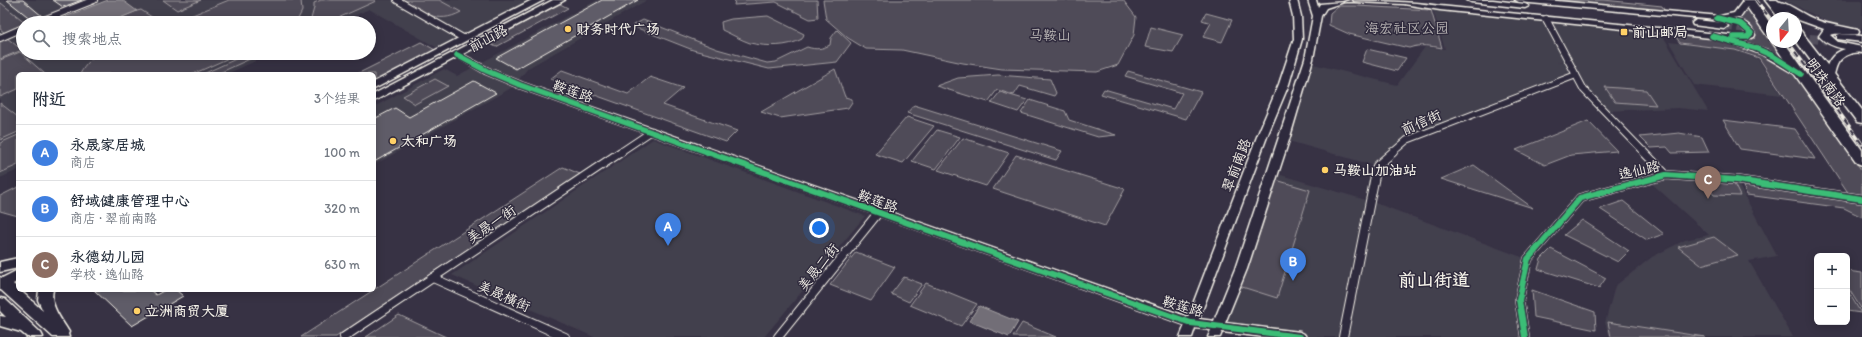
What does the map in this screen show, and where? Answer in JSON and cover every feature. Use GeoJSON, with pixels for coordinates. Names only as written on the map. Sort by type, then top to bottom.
{"type":"FeatureCollection","features":[{"type":"Feature","properties":{"kind":"highway"},"geometry":{"type":"LineString","coordinates":[[1748,0],[1766,26]]}},
{"type":"Feature","properties":{"kind":"highway"},"geometry":{"type":"LineString","coordinates":[[1772,0],[1780,12]]}},
{"type":"Feature","properties":{"kind":"highway","name":"明珠南路"},"geometry":{"type":"LineString","coordinates":[[1802,41],[1862,119]]}},
{"type":"Feature","properties":{"kind":"highway","name":"明珠南路"},"geometry":{"type":"LineString","coordinates":[[1782,48],[1862,160]]}},
{"type":"Feature","properties":{"kind":"main road","name":"前山路"},"geometry":{"type":"LineString","coordinates":[[376,85],[538,0]]}},
{"type":"Feature","properties":{"kind":"main road","name":"前山路"},"geometry":{"type":"LineString","coordinates":[[376,97],[560,0]]}},
{"type":"Feature","properties":{"kind":"main road","name":"翠前南路"},"geometry":{"type":"LineString","coordinates":[[1186,337],[1263,134],[1284,84],[1298,39],[1297,16],[1293,0]]}},
{"type":"Feature","properties":{"kind":"main road"},"geometry":{"type":"LineString","coordinates":[[1312,0],[1317,16]]}},
{"type":"Feature","properties":{"kind":"main road"},"geometry":{"type":"LineString","coordinates":[[1216,332],[1240,269],[1284,140],[1309,59],[1317,16],[1323,6],[1346,0]]}},
{"type":"Feature","properties":{"kind":"main road"},"geometry":{"type":"LineString","coordinates":[[1354,0],[1489,6],[1724,28],[1471,0]]}},
{"type":"Feature","properties":{"kind":"main road"},"geometry":{"type":"LineString","coordinates":[[1404,2],[1440,8],[1712,36],[1740,38],[1750,35],[1750,31],[1741,24],[1717,18],[1519,0]]}},
{"type":"Feature","properties":{"kind":"main road"},"geometry":{"type":"LineString","coordinates":[[1717,18],[1737,15],[1748,0]]}},
{"type":"Feature","properties":{"kind":"main road"},"geometry":{"type":"LineString","coordinates":[[1772,0],[1810,22],[1859,35]]}},
{"type":"Feature","properties":{"kind":"main road"},"geometry":{"type":"LineString","coordinates":[[1859,35],[1830,31],[1825,32],[1824,36],[1835,44],[1861,48]]}},
{"type":"Feature","properties":{"kind":"main road"},"geometry":{"type":"LineString","coordinates":[[1859,35],[1842,39],[1861,48]]}},
{"type":"Feature","properties":{"kind":"main road"},"geometry":{"type":"LineString","coordinates":[[1712,36],[1755,48],[1773,56],[1801,74]]}},
{"type":"Feature","properties":{"kind":"main road"},"geometry":{"type":"LineString","coordinates":[[1829,75],[1831,65],[1835,59],[1861,48]]}},
{"type":"Feature","properties":{"kind":"main road","name":"鞍莲路"},"geometry":{"type":"LineString","coordinates":[[457,55],[486,71],[520,85],[1216,332],[1300,337]]}},
{"type":"Feature","properties":{"kind":"main road"},"geometry":{"type":"LineString","coordinates":[[0,267],[16,263]]}},
{"type":"Feature","properties":{"kind":"main road"},"geometry":{"type":"LineString","coordinates":[[16,277],[5,287],[63,337]]}},
{"type":"Feature","properties":{"kind":"main road"},"geometry":{"type":"LineString","coordinates":[[45,292],[45,301],[63,337]]}},
{"type":"Feature","properties":{"kind":"main road"},"geometry":{"type":"LineString","coordinates":[[0,303],[36,337]]}},
{"type":"Feature","properties":{"kind":"main road"},"geometry":{"type":"LineString","coordinates":[[0,321],[25,327]]}},
{"type":"Feature","properties":{"kind":"street"},"geometry":{"type":"LineString","coordinates":[[54,16],[94,0]]}},
{"type":"Feature","properties":{"kind":"street"},"geometry":{"type":"LineString","coordinates":[[397,0],[463,38]]}},
{"type":"Feature","properties":{"kind":"street"},"geometry":{"type":"LineString","coordinates":[[1546,19],[1584,90],[1666,175]]}},
{"type":"Feature","properties":{"kind":"street"},"geometry":{"type":"LineString","coordinates":[[0,38],[16,31]]}},
{"type":"Feature","properties":{"kind":"street","name":"前信街"},"geometry":{"type":"LineString","coordinates":[[1343,337],[1377,166],[1407,140],[1539,88],[1576,76]]}},
{"type":"Feature","properties":{"kind":"street","name":"美晟一街"},"geometry":{"type":"LineString","coordinates":[[344,337],[652,131]]}},
{"type":"Feature","properties":{"kind":"street","name":"逸仙路"},"geometry":{"type":"LineString","coordinates":[[1525,337],[1519,300],[1528,258],[1580,198],[1620,186],[1666,175],[1736,180],[1862,199]]}},
{"type":"Feature","properties":{"kind":"street","name":"美晟二街"},"geometry":{"type":"LineString","coordinates":[[778,337],[878,213]]}},
{"type":"Feature","properties":{"kind":"street","name":"美晟橫街"},"geometry":{"type":"LineString","coordinates":[[433,278],[565,337]]}},
{"type":"Feature","properties":{"kind":"shaded area"},"geometry":{"type":"Polygon","coordinates":[[[0,0],[538,0],[441,50],[369,9],[354,16],[16,16],[16,60],[258,60],[231,72],[16,72],[16,171],[0,178],[0,0]]]}},
{"type":"Feature","properties":{"kind":"shaded area"},"geometry":{"type":"Polygon","coordinates":[[[108,0],[122,0],[137,11],[125,16],[68,16],[108,0]]]}},
{"type":"Feature","properties":{"kind":"shaded area"},"geometry":{"type":"Polygon","coordinates":[[[597,0],[647,0],[528,68],[513,87],[376,164],[376,106],[444,69],[457,76],[597,0]]]}},
{"type":"Feature","properties":{"kind":"shaded area"},"geometry":{"type":"Polygon","coordinates":[[[1783,0],[1862,0],[1862,28],[1837,26],[1783,0]]]}},
{"type":"Feature","properties":{"kind":"shaded area"},"geometry":{"type":"Polygon","coordinates":[[[1432,7],[1545,19],[1567,62],[1557,62],[1567,63],[1575,75],[1405,139],[1376,166],[1285,140],[1309,63],[1397,85],[1425,47],[1445,49],[1432,7]]]}},
{"type":"Feature","properties":{"kind":"shaded area"},"geometry":{"type":"Polygon","coordinates":[[[1546,19],[1660,31],[1708,111],[1678,108],[1605,111],[1585,90],[1546,19]]]}},
{"type":"Feature","properties":{"kind":"shaded area"},"geometry":{"type":"Polygon","coordinates":[[[1669,42],[1735,50],[1758,59],[1782,95],[1694,85],[1669,42]]]}},
{"type":"Feature","properties":{"kind":"shaded area"},"geometry":{"type":"Polygon","coordinates":[[[653,139],[865,216],[764,337],[594,337],[452,275],[653,139]]]}},
{"type":"Feature","properties":{"kind":"shaded area"},"geometry":{"type":"Polygon","coordinates":[[[1274,173],[1369,201],[1342,337],[1305,337],[1219,327],[1274,173]]]}},
{"type":"Feature","properties":{"kind":"shaded area"},"geometry":{"type":"Polygon","coordinates":[[[1666,175],[1736,180],[1777,256],[1749,261],[1793,337],[1610,337],[1605,323],[1615,286],[1652,257],[1685,240],[1709,235],[1648,180],[1666,175]]]}},
{"type":"Feature","properties":{"kind":"shaded area"},"geometry":{"type":"Polygon","coordinates":[[[1370,201],[1527,259],[1518,300],[1523,337],[1344,337],[1370,201]]]}},
{"type":"Feature","properties":{"kind":"shaded area"},"geometry":{"type":"Polygon","coordinates":[[[979,306],[1018,322],[1009,337],[969,321],[979,306]]]}},
{"type":"Feature","properties":{"kind":"green space"},"geometry":{"type":"Polygon","coordinates":[[[163,0],[201,0],[177,10],[163,0]]]}},
{"type":"Feature","properties":{"kind":"green space"},"geometry":{"type":"Polygon","coordinates":[[[229,0],[301,0],[302,11],[300,16],[190,16],[229,0]]]}},
{"type":"Feature","properties":{"kind":"green space"},"geometry":{"type":"Polygon","coordinates":[[[321,0],[376,1],[343,16],[312,16],[314,3],[321,0]]]}},
{"type":"Feature","properties":{"kind":"green space"},"geometry":{"type":"Polygon","coordinates":[[[402,0],[439,0],[461,12],[452,16],[437,17],[430,15],[402,0]]]}},
{"type":"Feature","properties":{"kind":"green space"},"geometry":{"type":"Polygon","coordinates":[[[735,0],[817,0],[818,18],[810,19],[776,2],[734,5],[735,0]]]}},
{"type":"Feature","properties":{"kind":"green space","name":"马鞍山"},"geometry":{"type":"Polygon","coordinates":[[[823,0],[1123,0],[1136,17],[1134,35],[1118,65],[1097,72],[1002,69],[963,63],[902,50],[866,49],[848,38],[826,19],[823,0]]]}},
{"type":"Feature","properties":{"kind":"green space"},"geometry":{"type":"Polygon","coordinates":[[[1557,0],[1604,0],[1662,6],[1665,12],[1557,0]]]}},
{"type":"Feature","properties":{"kind":"green space"},"geometry":{"type":"Polygon","coordinates":[[[1,3],[17,16],[16,16],[16,29],[5,33],[0,29],[1,3]]]}},
{"type":"Feature","properties":{"kind":"green space"},"geometry":{"type":"Polygon","coordinates":[[[1749,3],[1766,27],[1766,48],[1777,48],[1795,69],[1740,42],[1739,39],[1752,37],[1732,19],[1740,16],[1749,3]]]}},
{"type":"Feature","properties":{"kind":"green space"},"geometry":{"type":"Polygon","coordinates":[[[560,4],[568,8],[496,47],[487,42],[560,4]]]}},
{"type":"Feature","properties":{"kind":"green space","name":"海宏社区公园"},"geometry":{"type":"Polygon","coordinates":[[[1338,6],[1431,10],[1442,48],[1421,46],[1409,48],[1349,34],[1329,25],[1330,13],[1338,6]]]}},
{"type":"Feature","properties":{"kind":"green space"},"geometry":{"type":"Polygon","coordinates":[[[141,10],[150,16],[125,16],[141,10]]]}},
{"type":"Feature","properties":{"kind":"green space"},"geometry":{"type":"Polygon","coordinates":[[[1206,13],[1232,20],[1222,42],[1203,37],[1211,23],[1202,20],[1206,13]]]}},
{"type":"Feature","properties":{"kind":"green space"},"geometry":{"type":"Polygon","coordinates":[[[768,16],[804,34],[802,39],[784,45],[763,45],[747,42],[722,30],[721,22],[731,19],[768,16]]]}},
{"type":"Feature","properties":{"kind":"green space"},"geometry":{"type":"Polygon","coordinates":[[[643,20],[717,49],[767,63],[776,62],[807,47],[819,49],[830,45],[831,38],[837,30],[851,43],[837,62],[769,69],[693,50],[632,26],[643,20]]]}},
{"type":"Feature","properties":{"kind":"green space"},"geometry":{"type":"Polygon","coordinates":[[[1151,27],[1183,35],[1173,52],[1145,47],[1151,27]]]}},
{"type":"Feature","properties":{"kind":"green space"},"geometry":{"type":"Polygon","coordinates":[[[1674,34],[1713,39],[1747,47],[1766,56],[1793,73],[1862,171],[1862,195],[1849,194],[1759,58],[1735,50],[1680,43],[1674,34]]]}},
{"type":"Feature","properties":{"kind":"green space"},"geometry":{"type":"Polygon","coordinates":[[[7,38],[16,45],[16,52],[0,59],[0,41],[7,38]]]}},
{"type":"Feature","properties":{"kind":"green space"},"geometry":{"type":"Polygon","coordinates":[[[421,42],[437,51],[376,83],[376,72],[361,72],[421,42]]]}},
{"type":"Feature","properties":{"kind":"green space"},"geometry":{"type":"Polygon","coordinates":[[[1367,49],[1406,58],[1397,71],[1362,62],[1367,49]]]}},
{"type":"Feature","properties":{"kind":"green space"},"geometry":{"type":"Polygon","coordinates":[[[16,54],[16,60],[29,60],[43,72],[16,72],[16,90],[0,97],[0,60],[16,54]]]}},
{"type":"Feature","properties":{"kind":"green space"},"geometry":{"type":"Polygon","coordinates":[[[91,60],[224,60],[197,72],[81,72],[91,60]]]}},
{"type":"Feature","properties":{"kind":"green space"},"geometry":{"type":"Polygon","coordinates":[[[234,60],[248,60],[221,72],[207,72],[234,60]]]}},
{"type":"Feature","properties":{"kind":"green space"},"geometry":{"type":"Polygon","coordinates":[[[835,69],[845,97],[852,99],[852,102],[848,108],[780,118],[761,112],[835,69]]]}},
{"type":"Feature","properties":{"kind":"green space"},"geometry":{"type":"Polygon","coordinates":[[[562,70],[628,94],[650,77],[683,88],[663,105],[737,131],[726,142],[550,79],[562,70]]]}},
{"type":"Feature","properties":{"kind":"green space"},"geometry":{"type":"Polygon","coordinates":[[[1128,71],[1201,92],[1186,119],[1101,94],[1104,89],[1173,109],[1182,93],[1125,76],[1128,71]]]}},
{"type":"Feature","properties":{"kind":"green space"},"geometry":{"type":"Polygon","coordinates":[[[998,75],[1050,79],[1056,93],[1054,96],[1020,86],[1014,95],[997,90],[988,102],[936,86],[958,78],[998,75]]]}},
{"type":"Feature","properties":{"kind":"green space"},"geometry":{"type":"Polygon","coordinates":[[[435,79],[448,86],[415,104],[403,96],[435,79]]]}},
{"type":"Feature","properties":{"kind":"green space"},"geometry":{"type":"Polygon","coordinates":[[[1605,87],[1646,90],[1656,105],[1615,102],[1605,87]]]}},
{"type":"Feature","properties":{"kind":"green space"},"geometry":{"type":"Polygon","coordinates":[[[1000,92],[1027,100],[1018,112],[991,103],[1000,92]]]}},
{"type":"Feature","properties":{"kind":"green space"},"geometry":{"type":"Polygon","coordinates":[[[1030,100],[1065,111],[1069,120],[1116,135],[1098,137],[1021,113],[1030,100]]]}},
{"type":"Feature","properties":{"kind":"green space"},"geometry":{"type":"Polygon","coordinates":[[[0,103],[16,115],[16,133],[0,140],[0,103]]]}},
{"type":"Feature","properties":{"kind":"green space"},"geometry":{"type":"Polygon","coordinates":[[[914,105],[1062,151],[1056,160],[907,113],[914,105]]]}},
{"type":"Feature","properties":{"kind":"green space"},"geometry":{"type":"Polygon","coordinates":[[[907,117],[934,126],[903,163],[875,154],[907,117]]]}},
{"type":"Feature","properties":{"kind":"green space"},"geometry":{"type":"Polygon","coordinates":[[[1723,120],[1795,129],[1815,159],[1740,149],[1723,120]]]}},
{"type":"Feature","properties":{"kind":"green space"},"geometry":{"type":"Polygon","coordinates":[[[1588,121],[1617,151],[1571,155],[1545,165],[1516,150],[1588,121]]]}},
{"type":"Feature","properties":{"kind":"green space"},"geometry":{"type":"Polygon","coordinates":[[[937,130],[960,137],[936,169],[912,161],[937,130]]]}},
{"type":"Feature","properties":{"kind":"green space"},"geometry":{"type":"Polygon","coordinates":[[[1679,133],[1702,137],[1709,152],[1672,153],[1667,147],[1651,148],[1640,137],[1679,133]]]}},
{"type":"Feature","properties":{"kind":"green space"},"geometry":{"type":"Polygon","coordinates":[[[16,136],[16,166],[0,173],[0,143],[16,136]]]}},
{"type":"Feature","properties":{"kind":"green space"},"geometry":{"type":"Polygon","coordinates":[[[963,138],[1009,153],[986,186],[938,170],[963,138]]]}},
{"type":"Feature","properties":{"kind":"green space"},"geometry":{"type":"Polygon","coordinates":[[[1016,155],[1125,189],[1105,226],[993,189],[1016,155]]]}},
{"type":"Feature","properties":{"kind":"green space"},"geometry":{"type":"Polygon","coordinates":[[[1474,165],[1533,208],[1441,179],[1474,165]]]}},
{"type":"Feature","properties":{"kind":"green space"},"geometry":{"type":"Polygon","coordinates":[[[563,167],[580,174],[336,337],[301,337],[370,292],[376,292],[376,288],[563,167]]]}},
{"type":"Feature","properties":{"kind":"green space"},"geometry":{"type":"Polygon","coordinates":[[[1276,180],[1310,190],[1277,298],[1239,286],[1276,180]]]}},
{"type":"Feature","properties":{"kind":"green space"},"geometry":{"type":"Polygon","coordinates":[[[1703,181],[1733,182],[1740,196],[1714,195],[1703,181]]]}},
{"type":"Feature","properties":{"kind":"green space"},"geometry":{"type":"Polygon","coordinates":[[[1741,182],[1862,202],[1862,217],[1844,208],[1747,195],[1741,182]]]}},
{"type":"Feature","properties":{"kind":"green space"},"geometry":{"type":"Polygon","coordinates":[[[16,188],[16,215],[0,211],[0,196],[16,188]]]}},
{"type":"Feature","properties":{"kind":"green space"},"geometry":{"type":"Polygon","coordinates":[[[1623,201],[1664,234],[1647,240],[1600,209],[1623,201]]]}},
{"type":"Feature","properties":{"kind":"green space"},"geometry":{"type":"Polygon","coordinates":[[[1582,220],[1629,251],[1618,262],[1564,235],[1582,220]]]}},
{"type":"Feature","properties":{"kind":"green space"},"geometry":{"type":"Polygon","coordinates":[[[1714,237],[1738,255],[1701,265],[1678,247],[1714,237]]]}},
{"type":"Feature","properties":{"kind":"green space"},"geometry":{"type":"Polygon","coordinates":[[[1551,249],[1606,278],[1599,288],[1538,269],[1541,259],[1551,249]]]}},
{"type":"Feature","properties":{"kind":"green space"},"geometry":{"type":"Polygon","coordinates":[[[856,252],[895,267],[871,301],[830,285],[856,252]]]}},
{"type":"Feature","properties":{"kind":"green space"},"geometry":{"type":"Polygon","coordinates":[[[1850,271],[1862,273],[1862,310],[1850,291],[1850,271]]]}},
{"type":"Feature","properties":{"kind":"green space"},"geometry":{"type":"Polygon","coordinates":[[[904,277],[922,284],[909,302],[891,294],[904,277]]]}},
{"type":"Feature","properties":{"kind":"green space"},"geometry":{"type":"Polygon","coordinates":[[[926,283],[977,304],[961,326],[910,305],[926,283]]]}},
{"type":"Feature","properties":{"kind":"green space"},"geometry":{"type":"Polygon","coordinates":[[[1532,290],[1595,312],[1596,330],[1534,317],[1532,290]]]}},
{"type":"Feature","properties":{"kind":"green space"},"geometry":{"type":"Polygon","coordinates":[[[1850,295],[1861,313],[1850,311],[1850,295]]]}},
{"type":"Feature","properties":{"kind":"green space"},"geometry":{"type":"Polygon","coordinates":[[[399,315],[446,337],[366,337],[399,315]]]}},
{"type":"Feature","properties":{"kind":"green space"},"geometry":{"type":"Polygon","coordinates":[[[1608,322],[1705,337],[1611,337],[1608,322]]]}},
{"type":"Feature","properties":{"kind":"green space"},"geometry":{"type":"Polygon","coordinates":[[[1022,323],[1056,337],[1013,337],[1022,323]]]}},
{"type":"Feature","properties":{"kind":"building"},"geometry":{"type":"Polygon","coordinates":[[[7,0],[23,0],[42,16],[27,16],[7,0]]]}},
{"type":"Feature","properties":{"kind":"building"},"geometry":{"type":"Polygon","coordinates":[[[53,0],[82,0],[63,7],[53,0]]]}},
{"type":"Feature","properties":{"kind":"building","name":"财务时代广场"},"geometry":{"type":"Polygon","coordinates":[[[602,0],[638,0],[516,69],[496,58],[602,0]]]}},
{"type":"Feature","properties":{"kind":"building","name":"太和广场"},"geometry":{"type":"Polygon","coordinates":[[[474,81],[496,93],[376,161],[376,118],[395,108],[409,117],[474,81]]]}},
{"type":"Feature","properties":{"kind":"building","name":"立洲商贸大厦"},"geometry":{"type":"Polygon","coordinates":[[[96,292],[152,292],[156,295],[161,292],[178,292],[183,296],[132,326],[96,292]]]}},
{"type":"Feature","properties":{"kind":"tunnel"},"geometry":{"type":"LineString","coordinates":[[1724,26],[1766,30]]}},
{"type":"Feature","properties":{"kind":"tunnel"},"geometry":{"type":"LineString","coordinates":[[1802,38],[1845,42]]}},
{"type":"Feature","properties":{"kind":"railway"},"geometry":{"type":"LineString","coordinates":[[1756,0],[1766,13]]}},
{"type":"Feature","properties":{"kind":"railway"},"geometry":{"type":"LineString","coordinates":[[1792,48],[1862,144]]}},
{"type":"Feature","properties":{"kind":"cycle path"},"geometry":{"type":"LineString","coordinates":[[1717,18],[1741,24],[1751,33],[1747,37],[1734,37]]}},
{"type":"Feature","properties":{"kind":"cycle path"},"geometry":{"type":"LineString","coordinates":[[1712,36],[1755,48],[1773,56],[1801,74]]}},
{"type":"Feature","properties":{"kind":"cycle path"},"geometry":{"type":"LineString","coordinates":[[457,55],[487,71],[520,85],[1191,323],[1300,337]]}},
{"type":"Feature","properties":{"kind":"cycle path"},"geometry":{"type":"LineString","coordinates":[[1525,337],[1519,300],[1528,259],[1580,198],[1620,186],[1666,175],[1736,180],[1862,199]]}},
{"type":"Feature","properties":{"kind":"place","name":"财务时代广场"},"geometry":{"type":"Point","coordinates":[568,29]}},
{"type":"Feature","properties":{"kind":"place","name":"前山邮局"},"geometry":{"type":"Point","coordinates":[1624,32]}},
{"type":"Feature","properties":{"kind":"place","name":"太和广场"},"geometry":{"type":"Point","coordinates":[393,141]}},
{"type":"Feature","properties":{"kind":"place","name":"马鞍山加油站"},"geometry":{"type":"Point","coordinates":[1325,170]}},
{"type":"Feature","properties":{"kind":"place","name":"永德幼儿园"},"geometry":{"type":"Point","coordinates":[1708,199]}},
{"type":"Feature","properties":{"kind":"place","name":"永晟家居城"},"geometry":{"type":"Point","coordinates":[668,246]}},
{"type":"Feature","properties":{"kind":"place","name":"舒域健康管理中心"},"geometry":{"type":"Point","coordinates":[1293,281]}},
{"type":"Feature","properties":{"kind":"place","name":"立洲商贸大厦"},"geometry":{"type":"Point","coordinates":[137,311]}},
{"type":"Feature","properties":{"kind":"district","name":"前山街道"},"geometry":{"type":"Point","coordinates":[1434,280]}}]}
